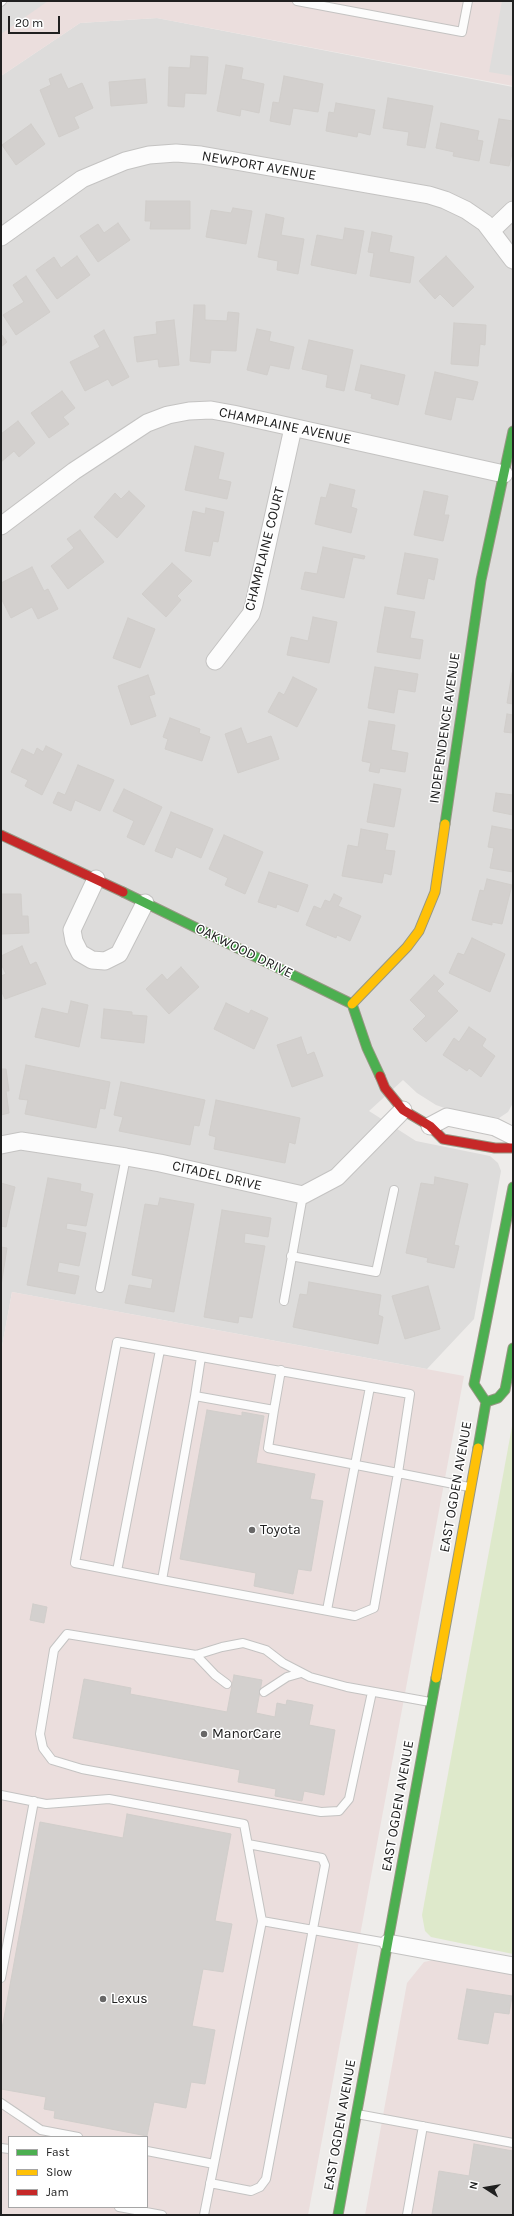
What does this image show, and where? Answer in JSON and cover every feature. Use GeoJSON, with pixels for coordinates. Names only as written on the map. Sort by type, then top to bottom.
{"type":"FeatureCollection","features":[{"type":"Feature","properties":{"kind":"street","name":"NEWPORT AVENUE"},"geometry":{"type":"LineString","coordinates":[[1,237],[82,179],[125,161],[149,155],[176,153],[201,155],[430,195],[466,210],[486,223],[513,260]]}},
{"type":"Feature","properties":{"kind":"street"},"geometry":{"type":"LineString","coordinates":[[492,231],[513,210]]}},
{"type":"Feature","properties":{"kind":"street","name":"CHAMPLAINE AVENUE"},"geometry":{"type":"LineString","coordinates":[[1,526],[74,471],[147,423],[168,415],[189,411],[211,410],[504,474]]}},
{"type":"Feature","properties":{"kind":"street","name":"CHAMPLAINE COURT"},"geometry":{"type":"LineString","coordinates":[[215,662],[251,614],[293,428]]}},
{"type":"Feature","properties":{"kind":"street","name":"INDEPENDENCE AVENUE"},"geometry":{"type":"LineString","coordinates":[[352,1004],[407,947],[419,931],[435,892],[481,580],[513,431]]}},
{"type":"Feature","properties":{"kind":"street","name":"OAKWOOD DRIVE"},"geometry":{"type":"LineString","coordinates":[[1,835],[96,879],[352,1004]]}},
{"type":"Feature","properties":{"kind":"street"},"geometry":{"type":"LineString","coordinates":[[96,879],[72,930],[74,941],[80,953],[92,960],[105,961],[119,954],[145,903]]}},
{"type":"Feature","properties":{"kind":"street"},"geometry":{"type":"LineString","coordinates":[[352,1004],[367,1048],[385,1088],[403,1110],[430,1126],[443,1139],[495,1148],[513,1148]]}},
{"type":"Feature","properties":{"kind":"street"},"geometry":{"type":"LineString","coordinates":[[303,1195],[337,1177],[403,1110]]}},
{"type":"Feature","properties":{"kind":"street"},"geometry":{"type":"LineString","coordinates":[[430,1126],[447,1118],[495,1126],[513,1136]]}},
{"type":"Feature","properties":{"kind":"street","name":"CITADEL DRIVE"},"geometry":{"type":"LineString","coordinates":[[1,1145],[21,1141],[126,1157],[160,1163],[303,1195]]}},
{"type":"Feature","properties":{"kind":"street"},"geometry":{"type":"LineString","coordinates":[[513,1187],[474,1384],[486,1402],[498,1398],[505,1390],[513,1348]]}},
{"type":"Feature","properties":{"kind":"street","name":"EAST OGDEN AVENUE"},"geometry":{"type":"LineString","coordinates":[[338,2215],[486,1402]]}},
{"type":"Feature","properties":{"kind":"street"},"geometry":{"type":"LineString","coordinates":[[388,1943],[513,1966]]}},
{"type":"Feature","properties":{"kind":"lane"},"geometry":{"type":"LineString","coordinates":[[297,1],[462,32],[468,1]]}},
{"type":"Feature","properties":{"kind":"lane"},"geometry":{"type":"LineString","coordinates":[[100,1288],[126,1157]]}},
{"type":"Feature","properties":{"kind":"lane"},"geometry":{"type":"LineString","coordinates":[[291,1256],[376,1272],[394,1190]]}},
{"type":"Feature","properties":{"kind":"lane"},"geometry":{"type":"LineString","coordinates":[[284,1301],[303,1195]]}},
{"type":"Feature","properties":{"kind":"lane"},"geometry":{"type":"LineString","coordinates":[[117,1342],[160,1350],[281,1370],[410,1394],[398,1473],[374,1608],[355,1616],[76,1563],[117,1342]]}},
{"type":"Feature","properties":{"kind":"lane"},"geometry":{"type":"LineString","coordinates":[[117,1571],[160,1350]]}},
{"type":"Feature","properties":{"kind":"lane"},"geometry":{"type":"LineString","coordinates":[[162,1580],[201,1357]]}},
{"type":"Feature","properties":{"kind":"lane"},"geometry":{"type":"LineString","coordinates":[[281,1370],[268,1448],[470,1488]]}},
{"type":"Feature","properties":{"kind":"lane"},"geometry":{"type":"LineString","coordinates":[[327,1610],[370,1386]]}},
{"type":"Feature","properties":{"kind":"lane"},"geometry":{"type":"LineString","coordinates":[[195,1396],[274,1410]]}},
{"type":"Feature","properties":{"kind":"lane"},"geometry":{"type":"LineString","coordinates":[[372,1692],[355,1780],[349,1799],[340,1811],[321,1812],[82,1769],[52,1760],[43,1748],[40,1734],[54,1650],[66,1634],[196,1655],[222,1647],[243,1643],[266,1650],[283,1663],[318,1680],[372,1692],[431,1702]]}},
{"type":"Feature","properties":{"kind":"lane"},"geometry":{"type":"LineString","coordinates":[[196,1655],[215,1675],[227,1684]]}},
{"type":"Feature","properties":{"kind":"lane"},"geometry":{"type":"LineString","coordinates":[[264,1692],[287,1677],[301,1673]]}},
{"type":"Feature","properties":{"kind":"lane"},"geometry":{"type":"LineString","coordinates":[[1,1795],[46,1804],[109,1799],[244,1824],[262,1921],[204,2215]]}},
{"type":"Feature","properties":{"kind":"lane"},"geometry":{"type":"LineString","coordinates":[[1,1978],[34,1801]]}},
{"type":"Feature","properties":{"kind":"lane"},"geometry":{"type":"LineString","coordinates":[[210,2183],[251,2190],[260,2188],[266,2179],[312,1930],[326,1865],[322,1858],[248,1844]]}},
{"type":"Feature","properties":{"kind":"lane"},"geometry":{"type":"LineString","coordinates":[[262,1921],[388,1943]]}},
{"type":"Feature","properties":{"kind":"lane"},"geometry":{"type":"LineString","coordinates":[[1,2103],[41,2130],[73,2136]]}},
{"type":"Feature","properties":{"kind":"lane"},"geometry":{"type":"LineString","coordinates":[[357,2114],[513,2143]]}},
{"type":"Feature","properties":{"kind":"lane"},"geometry":{"type":"LineString","coordinates":[[407,2215],[423,2126]]}},
{"type":"Feature","properties":{"kind":"lane"},"geometry":{"type":"LineString","coordinates":[[148,2151],[214,2164]]}},
{"type":"Feature","properties":{"kind":"lane"},"geometry":{"type":"LineString","coordinates":[[124,2208],[162,2215]]}},
{"type":"Feature","properties":{"kind":"shaded area"},"geometry":{"type":"Polygon","coordinates":[[[1,1],[513,1],[513,86],[157,18],[80,23],[1,76],[1,1]]]}},
{"type":"Feature","properties":{"kind":"shaded area"},"geometry":{"type":"Polygon","coordinates":[[[1,1],[48,1],[1,34],[1,1]]]}},
{"type":"Feature","properties":{"kind":"shaded area"},"geometry":{"type":"Polygon","coordinates":[[[502,1],[513,1],[513,76],[489,72],[502,1]]]}},
{"type":"Feature","properties":{"kind":"shaded area"},"geometry":{"type":"Polygon","coordinates":[[[157,18],[513,87],[513,1103],[508,1112],[499,1118],[453,1111],[436,1105],[417,1093],[403,1080],[369,1111],[416,1141],[490,1156],[498,1163],[501,1171],[474,1319],[427,1369],[12,1292],[1,1352],[1,76],[80,23],[157,18]]]}},
{"type":"Feature","properties":{"kind":"shaded area"},"geometry":{"type":"Polygon","coordinates":[[[12,1292],[464,1376],[308,2215],[1,2215],[1,1352],[12,1292]]]}},
{"type":"Feature","properties":{"kind":"shaded area"},"geometry":{"type":"Polygon","coordinates":[[[433,1960],[513,1974],[513,2215],[365,2215],[407,1983],[424,1962],[433,1960]]]}},
{"type":"Feature","properties":{"kind":"green space"},"geometry":{"type":"Polygon","coordinates":[[[513,1421],[513,1954],[431,1937],[425,1931],[422,1915],[513,1421]]]}},
{"type":"Feature","properties":{"kind":"building"},"geometry":{"type":"Polygon","coordinates":[[[191,56],[208,57],[206,94],[185,93],[184,107],[168,106],[169,67],[190,68],[191,56]]]}},
{"type":"Feature","properties":{"kind":"building"},"geometry":{"type":"Polygon","coordinates":[[[226,65],[243,68],[241,79],[264,84],[259,113],[241,109],[240,116],[217,111],[226,65]]]}},
{"type":"Feature","properties":{"kind":"building"},"geometry":{"type":"Polygon","coordinates":[[[61,74],[68,89],[82,83],[93,108],[74,117],[79,128],[59,137],[40,90],[51,85],[49,79],[61,74]]]}},
{"type":"Feature","properties":{"kind":"building"},"geometry":{"type":"Polygon","coordinates":[[[284,76],[323,84],[318,112],[293,108],[290,125],[270,121],[273,102],[279,103],[284,76]]]}},
{"type":"Feature","properties":{"kind":"building"},"geometry":{"type":"Polygon","coordinates":[[[145,79],[147,103],[111,106],[109,82],[145,79]]]}},
{"type":"Feature","properties":{"kind":"building"},"geometry":{"type":"Polygon","coordinates":[[[388,98],[433,106],[425,148],[407,145],[409,132],[383,128],[388,98]]]}},
{"type":"Feature","properties":{"kind":"building"},"geometry":{"type":"Polygon","coordinates":[[[336,103],[375,110],[370,135],[358,132],[357,137],[326,131],[329,112],[334,113],[336,103]]]}},
{"type":"Feature","properties":{"kind":"building"},"geometry":{"type":"Polygon","coordinates":[[[499,119],[513,121],[513,149],[509,166],[490,163],[499,119]]]}},
{"type":"Feature","properties":{"kind":"building"},"geometry":{"type":"Polygon","coordinates":[[[441,123],[479,131],[477,140],[483,141],[479,161],[453,156],[454,152],[436,148],[441,123]]]}},
{"type":"Feature","properties":{"kind":"building"},"geometry":{"type":"Polygon","coordinates":[[[31,124],[45,144],[16,165],[2,145],[31,124]]]}},
{"type":"Feature","properties":{"kind":"building"},"geometry":{"type":"Polygon","coordinates":[[[146,201],[190,201],[190,229],[150,229],[151,221],[145,221],[146,201]]]}},
{"type":"Feature","properties":{"kind":"building"},"geometry":{"type":"Polygon","coordinates":[[[233,208],[252,211],[246,244],[206,237],[211,210],[231,213],[233,208]]]}},
{"type":"Feature","properties":{"kind":"building"},"geometry":{"type":"Polygon","coordinates":[[[266,214],[284,218],[281,235],[304,239],[298,274],[277,270],[278,261],[258,257],[266,214]]]}},
{"type":"Feature","properties":{"kind":"building"},"geometry":{"type":"Polygon","coordinates":[[[118,223],[130,240],[98,262],[80,236],[98,224],[104,233],[118,223]]]}},
{"type":"Feature","properties":{"kind":"building"},"geometry":{"type":"Polygon","coordinates":[[[345,228],[364,231],[356,274],[311,265],[317,235],[343,240],[345,228]]]}},
{"type":"Feature","properties":{"kind":"building"},"geometry":{"type":"Polygon","coordinates":[[[372,232],[392,236],[389,252],[414,257],[410,283],[370,276],[374,253],[368,252],[372,232]]]}},
{"type":"Feature","properties":{"kind":"building"},"geometry":{"type":"Polygon","coordinates":[[[77,256],[90,275],[57,299],[36,270],[54,257],[61,268],[77,256]]]}},
{"type":"Feature","properties":{"kind":"building"},"geometry":{"type":"Polygon","coordinates":[[[446,256],[474,287],[453,307],[440,294],[435,299],[419,281],[446,256]]]}},
{"type":"Feature","properties":{"kind":"building"},"geometry":{"type":"Polygon","coordinates":[[[26,276],[50,312],[16,335],[3,315],[24,302],[13,285],[26,276]]]}},
{"type":"Feature","properties":{"kind":"building"},"geometry":{"type":"Polygon","coordinates":[[[194,305],[205,305],[205,320],[227,321],[228,312],[239,313],[236,351],[211,350],[210,363],[190,361],[194,305]]]}},
{"type":"Feature","properties":{"kind":"building"},"geometry":{"type":"Polygon","coordinates":[[[174,320],[179,365],[159,367],[158,359],[137,362],[134,337],[157,334],[156,322],[174,320]]]}},
{"type":"Feature","properties":{"kind":"building"},"geometry":{"type":"Polygon","coordinates":[[[454,323],[486,325],[485,345],[480,344],[478,366],[451,364],[454,323]]]}},
{"type":"Feature","properties":{"kind":"building"},"geometry":{"type":"Polygon","coordinates":[[[257,329],[271,332],[269,341],[294,347],[289,369],[270,365],[267,375],[247,370],[257,329]]]}},
{"type":"Feature","properties":{"kind":"building"},"geometry":{"type":"Polygon","coordinates":[[[104,330],[129,377],[112,386],[108,379],[85,391],[70,362],[100,347],[94,336],[104,330]]]}},
{"type":"Feature","properties":{"kind":"building"},"geometry":{"type":"Polygon","coordinates":[[[1,334],[7,342],[1,347],[1,334]]]}},
{"type":"Feature","properties":{"kind":"building"},"geometry":{"type":"Polygon","coordinates":[[[309,340],[353,350],[344,391],[326,387],[328,375],[302,369],[309,340]]]}},
{"type":"Feature","properties":{"kind":"building"},"geometry":{"type":"Polygon","coordinates":[[[361,365],[405,375],[398,405],[371,398],[372,394],[355,390],[361,365]]]}},
{"type":"Feature","properties":{"kind":"building"},"geometry":{"type":"Polygon","coordinates":[[[435,372],[478,382],[473,400],[456,397],[451,420],[425,414],[435,372]]]}},
{"type":"Feature","properties":{"kind":"building"},"geometry":{"type":"Polygon","coordinates":[[[62,391],[75,408],[63,417],[69,424],[49,438],[31,413],[62,391]]]}},
{"type":"Feature","properties":{"kind":"building"},"geometry":{"type":"Polygon","coordinates":[[[18,421],[35,443],[19,457],[14,451],[1,462],[1,434],[18,421]]]}},
{"type":"Feature","properties":{"kind":"building"},"geometry":{"type":"Polygon","coordinates":[[[195,446],[224,453],[218,479],[231,482],[227,499],[185,490],[195,446]]]}},
{"type":"Feature","properties":{"kind":"building"},"geometry":{"type":"Polygon","coordinates":[[[330,484],[355,490],[351,507],[357,509],[351,533],[315,524],[321,497],[326,498],[330,484]]]}},
{"type":"Feature","properties":{"kind":"building"},"geometry":{"type":"Polygon","coordinates":[[[129,491],[145,506],[117,538],[94,517],[115,493],[121,499],[129,491]]]}},
{"type":"Feature","properties":{"kind":"building"},"geometry":{"type":"Polygon","coordinates":[[[424,491],[448,496],[444,515],[449,515],[443,541],[414,535],[424,491]]]}},
{"type":"Feature","properties":{"kind":"building"},"geometry":{"type":"Polygon","coordinates":[[[206,508],[224,512],[218,542],[213,541],[210,556],[185,551],[193,511],[205,514],[206,508]]]}},
{"type":"Feature","properties":{"kind":"building"},"geometry":{"type":"Polygon","coordinates":[[[80,530],[104,562],[68,589],[51,566],[74,548],[67,539],[80,530]]]}},
{"type":"Feature","properties":{"kind":"building"},"geometry":{"type":"Polygon","coordinates":[[[323,547],[365,556],[364,559],[353,557],[344,598],[301,589],[305,572],[317,574],[323,547]]]}},
{"type":"Feature","properties":{"kind":"building"},"geometry":{"type":"Polygon","coordinates":[[[405,553],[438,559],[434,580],[428,578],[424,599],[397,594],[405,553]]]}},
{"type":"Feature","properties":{"kind":"building"},"geometry":{"type":"Polygon","coordinates":[[[172,563],[192,581],[177,596],[181,600],[166,617],[142,594],[172,563]]]}},
{"type":"Feature","properties":{"kind":"building"},"geometry":{"type":"Polygon","coordinates":[[[32,567],[44,591],[48,589],[58,609],[38,619],[32,607],[11,618],[1,598],[1,583],[32,567]]]}},
{"type":"Feature","properties":{"kind":"building"},"geometry":{"type":"Polygon","coordinates":[[[385,607],[415,612],[410,638],[423,640],[420,659],[377,652],[385,607]]]}},
{"type":"Feature","properties":{"kind":"building"},"geometry":{"type":"Polygon","coordinates":[[[313,617],[337,622],[329,663],[287,655],[291,637],[308,641],[313,617]]]}},
{"type":"Feature","properties":{"kind":"building"},"geometry":{"type":"Polygon","coordinates":[[[128,618],[155,629],[140,668],[113,658],[128,618]]]}},
{"type":"Feature","properties":{"kind":"building"},"geometry":{"type":"Polygon","coordinates":[[[375,667],[418,674],[415,692],[398,689],[394,713],[368,708],[375,667]]]}},
{"type":"Feature","properties":{"kind":"building"},"geometry":{"type":"Polygon","coordinates":[[[513,673],[513,704],[507,703],[513,673]]]}},
{"type":"Feature","properties":{"kind":"building"},"geometry":{"type":"Polygon","coordinates":[[[148,675],[155,694],[149,696],[156,716],[131,725],[118,686],[148,675]]]}},
{"type":"Feature","properties":{"kind":"building"},"geometry":{"type":"Polygon","coordinates":[[[293,677],[317,689],[297,727],[268,712],[279,692],[284,695],[293,677]]]}},
{"type":"Feature","properties":{"kind":"building"},"geometry":{"type":"Polygon","coordinates":[[[507,714],[513,715],[513,733],[504,732],[507,714]]]}},
{"type":"Feature","properties":{"kind":"building"},"geometry":{"type":"Polygon","coordinates":[[[170,718],[200,729],[199,733],[210,737],[202,761],[165,749],[168,739],[163,737],[170,718]]]}},
{"type":"Feature","properties":{"kind":"building"},"geometry":{"type":"Polygon","coordinates":[[[369,721],[395,725],[391,750],[408,753],[405,772],[380,768],[379,773],[369,771],[371,763],[362,761],[369,721]]]}},
{"type":"Feature","properties":{"kind":"building"},"geometry":{"type":"Polygon","coordinates":[[[241,728],[247,744],[271,736],[279,759],[238,773],[225,734],[241,728]]]}},
{"type":"Feature","properties":{"kind":"building"},"geometry":{"type":"Polygon","coordinates":[[[46,746],[62,754],[42,795],[25,786],[28,780],[11,772],[22,749],[34,755],[37,748],[43,752],[46,746]]]}},
{"type":"Feature","properties":{"kind":"building"},"geometry":{"type":"Polygon","coordinates":[[[78,765],[114,780],[100,811],[75,800],[71,811],[53,803],[58,792],[65,795],[78,765]]]}},
{"type":"Feature","properties":{"kind":"building"},"geometry":{"type":"Polygon","coordinates":[[[374,784],[401,789],[394,827],[367,822],[374,784]]]}},
{"type":"Feature","properties":{"kind":"building"},"geometry":{"type":"Polygon","coordinates":[[[124,789],[162,807],[144,845],[127,837],[134,821],[113,811],[124,789]]]}},
{"type":"Feature","properties":{"kind":"building"},"geometry":{"type":"Polygon","coordinates":[[[496,793],[513,795],[513,815],[493,811],[496,793]]]}},
{"type":"Feature","properties":{"kind":"building"},"geometry":{"type":"Polygon","coordinates":[[[171,812],[213,829],[201,858],[176,847],[172,858],[155,851],[171,812]]]}},
{"type":"Feature","properties":{"kind":"building"},"geometry":{"type":"Polygon","coordinates":[[[492,826],[513,830],[513,872],[490,868],[494,848],[488,847],[492,826]]]}},
{"type":"Feature","properties":{"kind":"building"},"geometry":{"type":"Polygon","coordinates":[[[361,829],[388,834],[385,850],[395,851],[391,875],[384,873],[382,883],[342,876],[348,845],[358,847],[361,829]]]}},
{"type":"Feature","properties":{"kind":"building"},"geometry":{"type":"Polygon","coordinates":[[[224,835],[263,852],[245,894],[225,885],[228,878],[209,869],[224,835]]]}},
{"type":"Feature","properties":{"kind":"building"},"geometry":{"type":"Polygon","coordinates":[[[269,872],[308,885],[298,912],[277,904],[276,908],[258,902],[269,872]]]}},
{"type":"Feature","properties":{"kind":"building"},"geometry":{"type":"Polygon","coordinates":[[[487,879],[512,885],[502,924],[492,922],[492,925],[472,920],[480,890],[484,891],[487,879]]]}},
{"type":"Feature","properties":{"kind":"building"},"geometry":{"type":"Polygon","coordinates":[[[1,894],[21,894],[22,916],[28,916],[29,933],[1,934],[1,894]]]}},
{"type":"Feature","properties":{"kind":"building"},"geometry":{"type":"Polygon","coordinates":[[[334,894],[342,898],[338,906],[361,916],[350,941],[337,935],[336,938],[306,925],[314,906],[321,909],[325,900],[330,902],[334,894]]]}},
{"type":"Feature","properties":{"kind":"building"},"geometry":{"type":"Polygon","coordinates":[[[472,938],[505,954],[490,992],[449,973],[458,953],[464,955],[472,938]]]}},
{"type":"Feature","properties":{"kind":"building"},"geometry":{"type":"Polygon","coordinates":[[[22,946],[30,965],[36,962],[46,984],[5,999],[1,990],[1,976],[6,974],[1,964],[1,956],[22,946]]]}},
{"type":"Feature","properties":{"kind":"building"},"geometry":{"type":"Polygon","coordinates":[[[181,967],[199,987],[169,1014],[146,989],[162,974],[167,980],[181,967]]]}},
{"type":"Feature","properties":{"kind":"building"},"geometry":{"type":"Polygon","coordinates":[[[434,975],[444,984],[437,991],[458,1011],[426,1042],[413,1029],[426,1016],[410,1000],[434,975]]]}},
{"type":"Feature","properties":{"kind":"building"},"geometry":{"type":"Polygon","coordinates":[[[71,1001],[88,1005],[79,1047],[35,1037],[42,1008],[68,1014],[71,1001]]]}},
{"type":"Feature","properties":{"kind":"building"},"geometry":{"type":"Polygon","coordinates":[[[226,1003],[249,1014],[251,1010],[268,1018],[254,1049],[214,1029],[226,1003]]]}},
{"type":"Feature","properties":{"kind":"building"},"geometry":{"type":"Polygon","coordinates":[[[104,1009],[132,1012],[132,1015],[147,1016],[144,1043],[101,1038],[104,1009]]]}},
{"type":"Feature","properties":{"kind":"building"},"geometry":{"type":"Polygon","coordinates":[[[469,1027],[486,1039],[482,1046],[495,1056],[481,1077],[469,1068],[467,1071],[443,1055],[454,1038],[459,1042],[469,1027]]]}},
{"type":"Feature","properties":{"kind":"building"},"geometry":{"type":"Polygon","coordinates":[[[301,1037],[307,1055],[314,1052],[323,1076],[292,1087],[277,1045],[301,1037]]]}},
{"type":"Feature","properties":{"kind":"building"},"geometry":{"type":"Polygon","coordinates":[[[26,1065],[110,1082],[105,1109],[100,1108],[96,1128],[25,1114],[28,1100],[19,1099],[26,1065]]]}},
{"type":"Feature","properties":{"kind":"building"},"geometry":{"type":"Polygon","coordinates":[[[1,1069],[6,1069],[9,1091],[6,1091],[9,1113],[1,1115],[1,1069]]]}},
{"type":"Feature","properties":{"kind":"building"},"geometry":{"type":"Polygon","coordinates":[[[121,1082],[205,1100],[199,1126],[194,1125],[190,1145],[119,1131],[123,1117],[114,1115],[121,1082]]]}},
{"type":"Feature","properties":{"kind":"building"},"geometry":{"type":"Polygon","coordinates":[[[216,1100],[300,1118],[295,1144],[289,1142],[285,1163],[214,1149],[216,1137],[209,1135],[216,1100]]]}},
{"type":"Feature","properties":{"kind":"building"},"geometry":{"type":"Polygon","coordinates":[[[435,1177],[468,1184],[454,1245],[459,1246],[454,1268],[427,1262],[428,1258],[406,1253],[421,1183],[434,1185],[435,1177]]]}},
{"type":"Feature","properties":{"kind":"building"},"geometry":{"type":"Polygon","coordinates":[[[48,1178],[81,1184],[80,1191],[93,1194],[86,1226],[67,1223],[66,1229],[86,1233],[79,1266],[59,1262],[57,1272],[79,1276],[75,1294],[27,1285],[48,1178]]]}},
{"type":"Feature","properties":{"kind":"building"},"geometry":{"type":"Polygon","coordinates":[[[1,1183],[15,1187],[6,1227],[1,1226],[1,1183]]]}},
{"type":"Feature","properties":{"kind":"building"},"geometry":{"type":"Polygon","coordinates":[[[160,1198],[194,1204],[174,1312],[125,1303],[129,1285],[151,1289],[153,1279],[132,1275],[145,1204],[158,1206],[160,1198]]]}},
{"type":"Feature","properties":{"kind":"building"},"geometry":{"type":"Polygon","coordinates":[[[222,1210],[271,1218],[268,1237],[245,1233],[244,1243],[265,1246],[252,1318],[239,1316],[238,1323],[204,1317],[222,1210]]]}},
{"type":"Feature","properties":{"kind":"building"},"geometry":{"type":"Polygon","coordinates":[[[1,1247],[7,1248],[1,1286],[1,1247]]]}},
{"type":"Feature","properties":{"kind":"building"},"geometry":{"type":"Polygon","coordinates":[[[309,1282],[381,1295],[378,1315],[383,1317],[378,1344],[293,1327],[300,1294],[307,1295],[309,1282]]]}},
{"type":"Feature","properties":{"kind":"building"},"geometry":{"type":"Polygon","coordinates":[[[428,1286],[440,1329],[405,1339],[392,1296],[428,1286]]]}},
{"type":"Feature","properties":{"kind":"building","name":"Toyota"},"geometry":{"type":"Polygon","coordinates":[[[207,1410],[242,1416],[242,1412],[264,1416],[256,1463],[315,1474],[310,1499],[323,1501],[311,1571],[298,1569],[293,1594],[254,1586],[256,1573],[180,1559],[207,1410]]]}},
{"type":"Feature","properties":{"kind":"building"},"geometry":{"type":"Polygon","coordinates":[[[33,1604],[47,1607],[44,1623],[30,1620],[33,1604]]]}},
{"type":"Feature","properties":{"kind":"building","name":"ManorCare"},"geometry":{"type":"Polygon","coordinates":[[[234,1675],[262,1680],[256,1713],[275,1717],[277,1703],[286,1705],[287,1700],[313,1705],[309,1725],[335,1730],[324,1795],[304,1791],[302,1801],[275,1796],[276,1789],[238,1782],[240,1770],[73,1738],[84,1679],[131,1688],[130,1694],[227,1712],[234,1675]]]}},
{"type":"Feature","properties":{"kind":"building","name":"Lexus"},"geometry":{"type":"Polygon","coordinates":[[[127,1814],[231,1834],[215,1921],[232,1924],[223,1972],[203,1969],[192,2026],[215,2030],[205,2084],[191,2082],[186,2108],[154,2102],[147,2136],[54,2118],[55,2111],[44,2109],[46,2097],[1,2089],[1,2034],[40,1822],[123,1838],[127,1814]]]}},
{"type":"Feature","properties":{"kind":"building"},"geometry":{"type":"Polygon","coordinates":[[[467,1989],[512,1996],[509,2014],[494,2012],[488,2044],[458,2039],[467,1989]]]}},
{"type":"Feature","properties":{"kind":"building"},"geometry":{"type":"Polygon","coordinates":[[[474,2144],[513,2151],[513,2215],[432,2215],[439,2171],[469,2176],[474,2144]]]}},
{"type":"Feature","properties":{"kind":"traffic: fast"},"geometry":{"type":"LineString","coordinates":[[445,824],[481,580],[513,431]]}},
{"type":"Feature","properties":{"kind":"traffic: fast"},"geometry":{"type":"LineString","coordinates":[[123,892],[352,1004],[367,1048],[380,1076]]}},
{"type":"Feature","properties":{"kind":"traffic: fast"},"geometry":{"type":"LineString","coordinates":[[478,1448],[486,1402],[474,1384],[513,1187]]}},
{"type":"Feature","properties":{"kind":"traffic: fast"},"geometry":{"type":"LineString","coordinates":[[486,1402],[498,1398],[505,1390],[513,1348]]}},
{"type":"Feature","properties":{"kind":"traffic: fast"},"geometry":{"type":"LineString","coordinates":[[338,2215],[436,1678]]}},
{"type":"Feature","properties":{"kind":"traffic: slow"},"geometry":{"type":"LineString","coordinates":[[352,1004],[407,947],[419,931],[435,892],[445,824]]}},
{"type":"Feature","properties":{"kind":"traffic: slow"},"geometry":{"type":"LineString","coordinates":[[436,1678],[478,1448]]}},
{"type":"Feature","properties":{"kind":"traffic: jam"},"geometry":{"type":"LineString","coordinates":[[1,835],[123,892]]}},
{"type":"Feature","properties":{"kind":"traffic: jam"},"geometry":{"type":"LineString","coordinates":[[380,1076],[385,1088],[403,1110],[430,1126],[443,1139],[495,1148],[513,1148]]}},
{"type":"Feature","properties":{"kind":"place","name":"Toyota"},"geometry":{"type":"Point","coordinates":[252,1530]}},
{"type":"Feature","properties":{"kind":"place","name":"ManorCare"},"geometry":{"type":"Point","coordinates":[204,1734]}},
{"type":"Feature","properties":{"kind":"place","name":"Lexus"},"geometry":{"type":"Point","coordinates":[103,1999]}}]}
